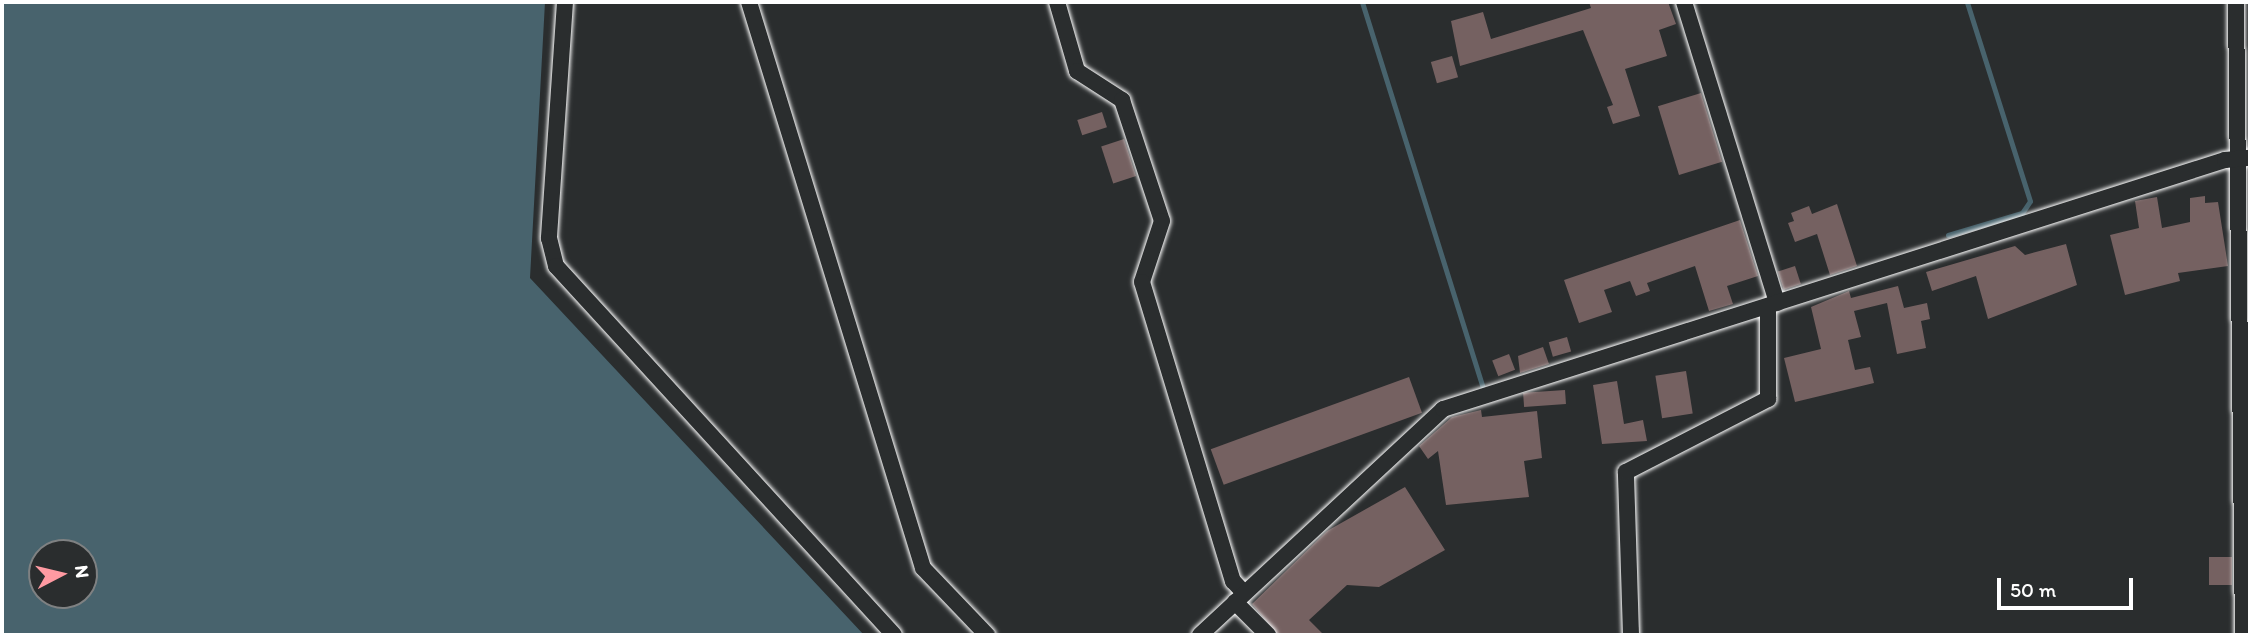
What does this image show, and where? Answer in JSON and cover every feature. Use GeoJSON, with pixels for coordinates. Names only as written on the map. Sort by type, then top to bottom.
{"type":"FeatureCollection","features":[{"type":"Feature","properties":{"kind":"street"},"geometry":{"type":"LineString","coordinates":[[565,2],[549,238],[556,267],[894,635]]}},
{"type":"Feature","properties":{"kind":"street"},"geometry":{"type":"LineString","coordinates":[[749,2],[922,568],[987,635]]}},
{"type":"Feature","properties":{"kind":"street"},"geometry":{"type":"LineString","coordinates":[[1057,2],[1077,71],[1122,100],[1162,221],[1142,282],[1233,581],[1240,597],[1268,635]]}},
{"type":"Feature","properties":{"kind":"street"},"geometry":{"type":"LineString","coordinates":[[1631,635],[1626,472],[1768,399],[1773,305],[1684,2]]}},
{"type":"Feature","properties":{"kind":"street"},"geometry":{"type":"LineString","coordinates":[[2236,2],[2245,159],[2243,635]]}},
{"type":"Feature","properties":{"kind":"street"},"geometry":{"type":"LineString","coordinates":[[1200,635],[1443,409],[2245,159]]}},
{"type":"Feature","properties":{"kind":"water"},"geometry":{"type":"Polygon","coordinates":[[[2,2],[545,2],[530,278],[864,635],[2,635],[2,2]]]}},
{"type":"Feature","properties":{"kind":"building"},"geometry":{"type":"Polygon","coordinates":[[[1589,2],[1668,2],[1676,24],[1659,30],[1667,56],[1625,69],[1640,116],[1613,124],[1607,107],[1613,105],[1583,30],[1460,66],[1451,21],[1483,12],[1491,39],[1591,8],[1589,2]]]}},
{"type":"Feature","properties":{"kind":"building"},"geometry":{"type":"Polygon","coordinates":[[[1452,56],[1458,77],[1437,83],[1431,62],[1452,56]]]}},
{"type":"Feature","properties":{"kind":"building"},"geometry":{"type":"Polygon","coordinates":[[[1701,93],[1722,162],[1679,175],[1658,106],[1701,93]]]}},
{"type":"Feature","properties":{"kind":"building"},"geometry":{"type":"Polygon","coordinates":[[[1102,112],[1107,127],[1082,135],[1077,120],[1102,112]]]}},
{"type":"Feature","properties":{"kind":"building"},"geometry":{"type":"Polygon","coordinates":[[[1124,139],[1136,176],[1113,184],[1101,146],[1124,139]]]}},
{"type":"Feature","properties":{"kind":"building"},"geometry":{"type":"Polygon","coordinates":[[[2205,196],[2205,203],[2218,202],[2228,266],[2178,273],[2180,281],[2125,295],[2110,235],[2139,228],[2135,201],[2157,197],[2162,228],[2190,222],[2190,198],[2205,196]]]}},
{"type":"Feature","properties":{"kind":"building"},"geometry":{"type":"Polygon","coordinates":[[[1837,204],[1857,266],[1830,275],[1817,234],[1795,242],[1788,223],[1794,221],[1791,213],[1809,206],[1812,214],[1837,204]]]}},
{"type":"Feature","properties":{"kind":"building"},"geometry":{"type":"Polygon","coordinates":[[[1740,220],[1758,276],[1727,286],[1733,304],[1709,311],[1695,266],[1647,283],[1650,291],[1636,296],[1630,281],[1604,290],[1612,312],[1579,323],[1564,280],[1740,220]]]}},
{"type":"Feature","properties":{"kind":"building"},"geometry":{"type":"Polygon","coordinates":[[[2066,244],[2077,285],[1988,319],[1976,276],[1932,291],[1926,272],[2015,246],[2025,255],[2066,244]]]}},
{"type":"Feature","properties":{"kind":"building"},"geometry":{"type":"Polygon","coordinates":[[[1795,266],[1801,284],[1784,290],[1778,272],[1795,266]]]}},
{"type":"Feature","properties":{"kind":"building"},"geometry":{"type":"Polygon","coordinates":[[[1898,286],[1904,308],[1927,303],[1930,319],[1921,321],[1926,348],[1897,354],[1887,303],[1854,311],[1861,337],[1848,340],[1855,370],[1870,367],[1874,383],[1795,402],[1784,358],[1821,349],[1811,307],[1849,291],[1851,298],[1898,286]]]}},
{"type":"Feature","properties":{"kind":"building"},"geometry":{"type":"Polygon","coordinates":[[[1567,337],[1571,351],[1553,357],[1549,342],[1567,337]]]}},
{"type":"Feature","properties":{"kind":"building"},"geometry":{"type":"Polygon","coordinates":[[[1543,347],[1549,364],[1520,373],[1518,356],[1543,347]]]}},
{"type":"Feature","properties":{"kind":"building"},"geometry":{"type":"Polygon","coordinates":[[[1509,354],[1515,370],[1498,376],[1492,360],[1509,354]]]}},
{"type":"Feature","properties":{"kind":"building"},"geometry":{"type":"Polygon","coordinates":[[[1686,371],[1693,413],[1662,418],[1655,376],[1686,371]]]}},
{"type":"Feature","properties":{"kind":"building"},"geometry":{"type":"Polygon","coordinates":[[[1409,377],[1422,413],[1224,485],[1211,449],[1409,377]]]}},
{"type":"Feature","properties":{"kind":"building"},"geometry":{"type":"Polygon","coordinates":[[[1617,381],[1624,424],[1643,420],[1647,441],[1602,444],[1593,385],[1617,381]]]}},
{"type":"Feature","properties":{"kind":"building"},"geometry":{"type":"Polygon","coordinates":[[[1565,390],[1566,404],[1524,407],[1523,393],[1565,390]]]}},
{"type":"Feature","properties":{"kind":"building"},"geometry":{"type":"Polygon","coordinates":[[[1481,410],[1482,417],[1537,411],[1542,458],[1524,461],[1529,497],[1446,505],[1438,451],[1428,459],[1419,446],[1452,417],[1481,410]]]}},
{"type":"Feature","properties":{"kind":"building"},"geometry":{"type":"Polygon","coordinates":[[[1405,487],[1445,550],[1379,587],[1347,585],[1309,620],[1324,635],[1278,635],[1252,604],[1327,531],[1405,487]]]}},
{"type":"Feature","properties":{"kind":"building"},"geometry":{"type":"Polygon","coordinates":[[[2209,557],[2232,557],[2232,585],[2209,585],[2209,557]]]}},
{"type":"Feature","properties":{"kind":"waterway"},"geometry":{"type":"LineString","coordinates":[[1362,2],[1483,388]]}},
{"type":"Feature","properties":{"kind":"waterway"},"geometry":{"type":"LineString","coordinates":[[1948,235],[2022,213],[2030,201],[1967,2]]}}]}
